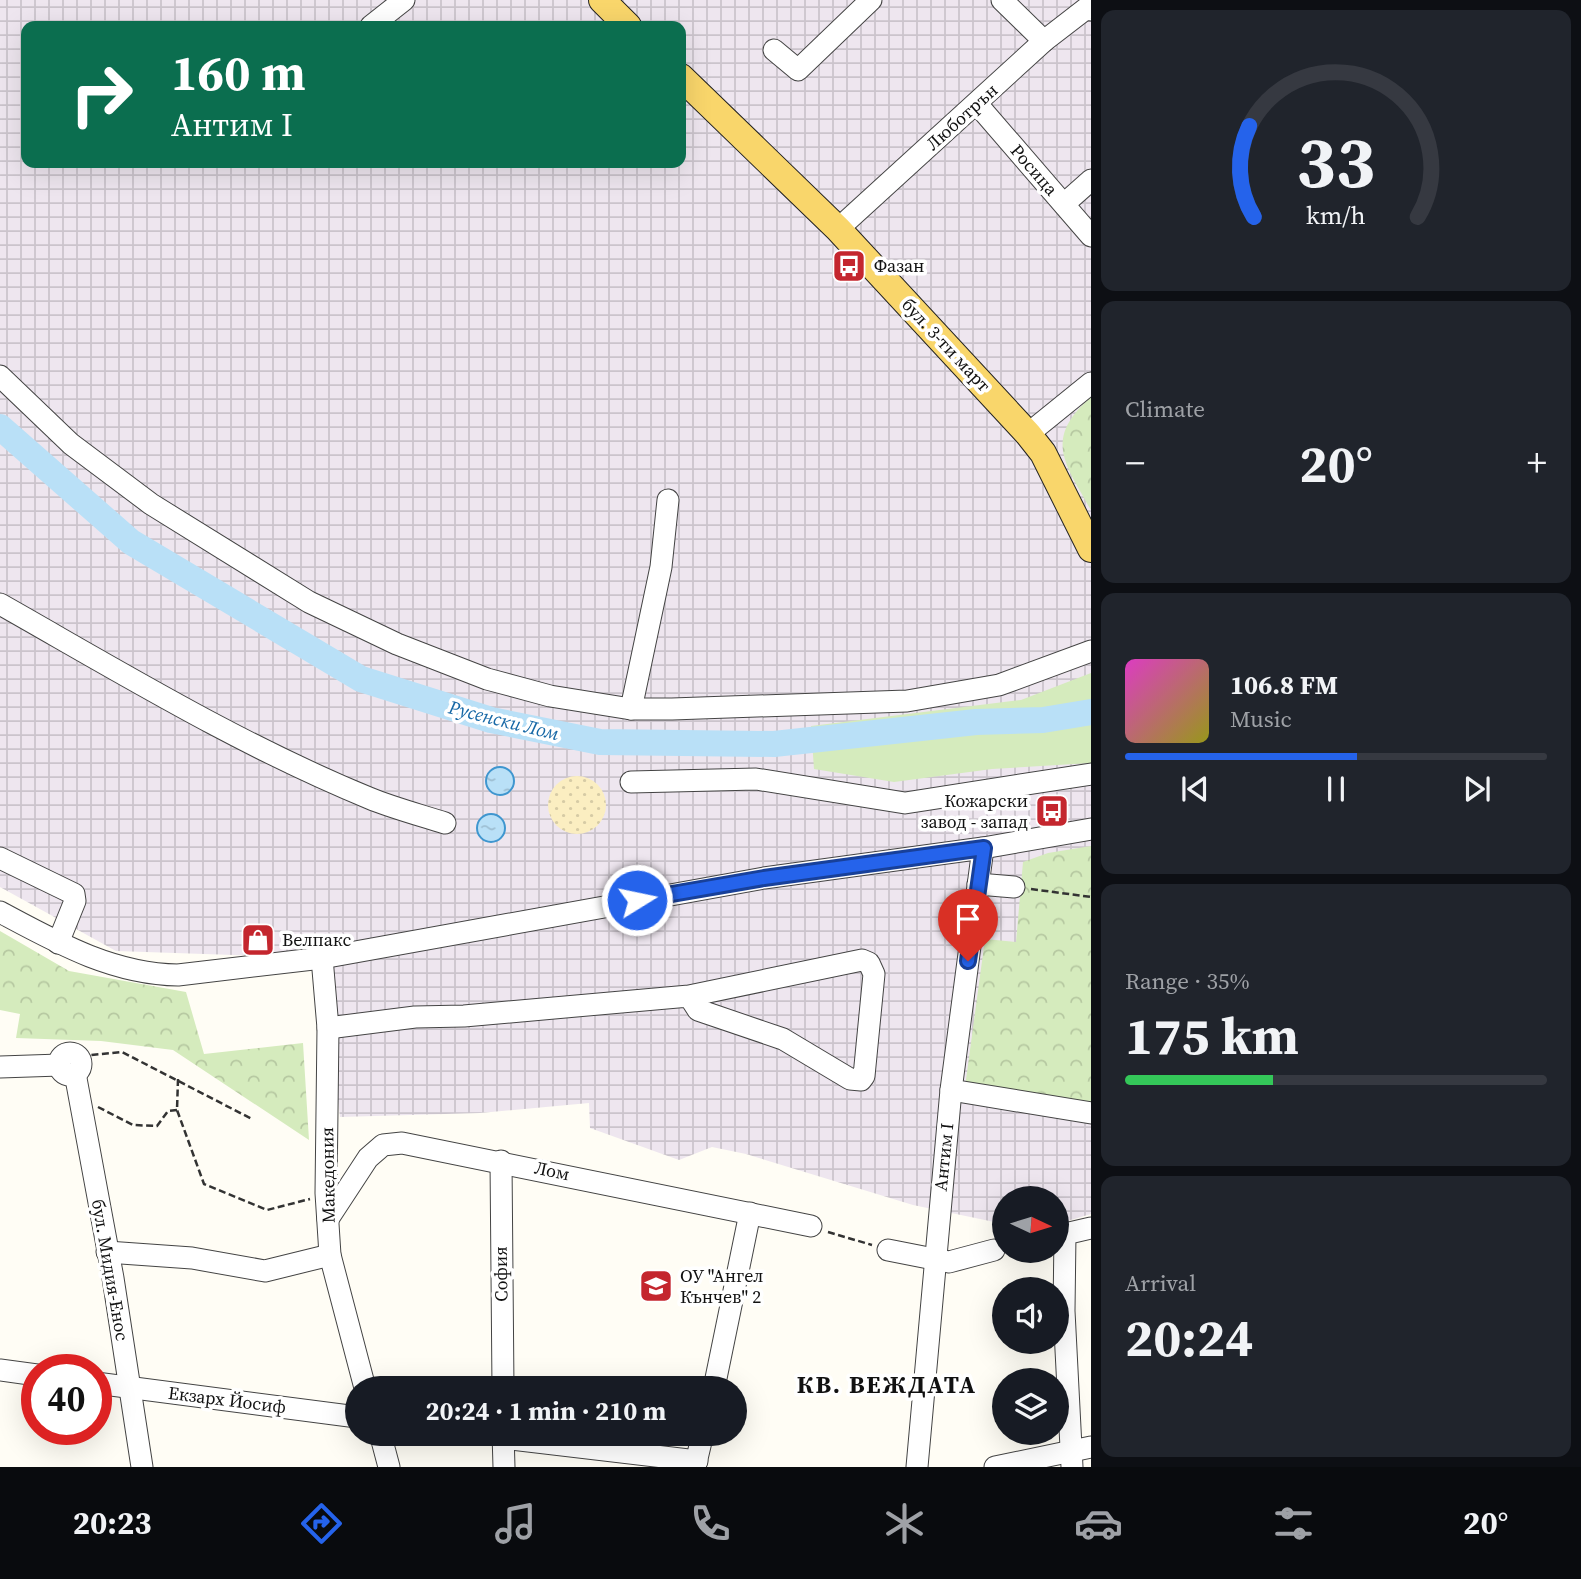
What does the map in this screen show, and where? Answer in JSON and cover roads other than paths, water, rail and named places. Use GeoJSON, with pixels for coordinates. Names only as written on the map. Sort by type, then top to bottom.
{"type":"FeatureCollection","features":[{"type":"Feature","properties":{"kind":"main road"},"geometry":{"type":"LineString","coordinates":[[602,0],[623,21]]}},
{"type":"Feature","properties":{"kind":"main road","name":"бул. 3-ти март"},"geometry":{"type":"LineString","coordinates":[[686,83],[838,229],[1028,434],[1053,472],[1091,549]]}},
{"type":"Feature","properties":{"kind":"street"},"geometry":{"type":"LineString","coordinates":[[377,21],[404,0]]}},
{"type":"Feature","properties":{"kind":"street"},"geometry":{"type":"LineString","coordinates":[[774,50],[798,70],[871,0]]}},
{"type":"Feature","properties":{"kind":"street"},"geometry":{"type":"LineString","coordinates":[[1002,0],[1044,41]]}},
{"type":"Feature","properties":{"kind":"street","name":"Люботрън"},"geometry":{"type":"LineString","coordinates":[[838,229],[1044,41],[1090,8]]}},
{"type":"Feature","properties":{"kind":"street","name":"Росица"},"geometry":{"type":"LineString","coordinates":[[977,104],[1091,236]]}},
{"type":"Feature","properties":{"kind":"street"},"geometry":{"type":"LineString","coordinates":[[1064,204],[1091,180]]}},
{"type":"Feature","properties":{"kind":"street"},"geometry":{"type":"LineString","coordinates":[[0,376],[71,443],[151,504],[309,602],[397,644],[487,678],[550,696],[631,709],[774,706],[942,697],[999,685],[1091,651]]}},
{"type":"Feature","properties":{"kind":"street"},"geometry":{"type":"LineString","coordinates":[[1028,434],[1091,383]]}},
{"type":"Feature","properties":{"kind":"street"},"geometry":{"type":"LineString","coordinates":[[631,709],[661,567],[668,500]]}},
{"type":"Feature","properties":{"kind":"street"},"geometry":{"type":"LineString","coordinates":[[0,604],[152,691],[314,774],[372,799],[445,822]]}},
{"type":"Feature","properties":{"kind":"street"},"geometry":{"type":"LineString","coordinates":[[631,782],[755,779],[905,803],[1091,774]]}},
{"type":"Feature","properties":{"kind":"street"},"geometry":{"type":"LineString","coordinates":[[0,912],[58,943],[109,965],[154,975],[178,975],[321,958],[750,880],[984,848],[1091,829]]}},
{"type":"Feature","properties":{"kind":"street","name":"Антим I"},"geometry":{"type":"LineString","coordinates":[[916,1467],[951,1090],[984,848]]}},
{"type":"Feature","properties":{"kind":"street"},"geometry":{"type":"LineString","coordinates":[[0,858],[74,894],[75,901],[58,943]]}},
{"type":"Feature","properties":{"kind":"street"},"geometry":{"type":"LineString","coordinates":[[978,884],[1014,887]]}},
{"type":"Feature","properties":{"kind":"street","name":"Македония"},"geometry":{"type":"LineString","coordinates":[[321,958],[328,1028],[326,1193],[330,1255],[362,1376]]}},
{"type":"Feature","properties":{"kind":"street"},"geometry":{"type":"LineString","coordinates":[[328,1028],[415,1017],[464,1016],[689,996],[851,961],[869,963],[874,974],[864,1076],[861,1080],[849,1079],[783,1039],[698,1010],[689,996]]}},
{"type":"Feature","properties":{"kind":"street","name":"бул. Мидия-Енос"},"geometry":{"type":"LineString","coordinates":[[0,1067],[71,1065],[107,1252],[142,1467]]}},
{"type":"Feature","properties":{"kind":"street"},"geometry":{"type":"LineString","coordinates":[[951,1090],[1091,1113]]}},
{"type":"Feature","properties":{"kind":"street","name":"Лом"},"geometry":{"type":"LineString","coordinates":[[328,1219],[368,1158],[383,1145],[419,1144],[811,1226]]}},
{"type":"Feature","properties":{"kind":"street","name":"София"},"geometry":{"type":"LineString","coordinates":[[501,1161],[503,1376]]}},
{"type":"Feature","properties":{"kind":"street"},"geometry":{"type":"LineString","coordinates":[[716,1376],[750,1213]]}},
{"type":"Feature","properties":{"kind":"street"},"geometry":{"type":"LineString","coordinates":[[996,1467],[1078,1455],[1064,1311],[1067,1267],[1065,1234],[1091,1228]]}},
{"type":"Feature","properties":{"kind":"street"},"geometry":{"type":"LineString","coordinates":[[888,1251],[949,1262],[992,1251]]}},
{"type":"Feature","properties":{"kind":"street"},"geometry":{"type":"LineString","coordinates":[[107,1252],[192,1258],[265,1271],[330,1255]]}},
{"type":"Feature","properties":{"kind":"street"},"geometry":{"type":"LineString","coordinates":[[0,1370],[21,1373]]}},
{"type":"Feature","properties":{"kind":"street","name":"Екзарх Йосиф"},"geometry":{"type":"LineString","coordinates":[[112,1385],[345,1415]]}},
{"type":"Feature","properties":{"kind":"street"},"geometry":{"type":"LineString","coordinates":[[383,1446],[389,1467]]}},
{"type":"Feature","properties":{"kind":"street"},"geometry":{"type":"LineString","coordinates":[[503,1446],[504,1467]]}},
{"type":"Feature","properties":{"kind":"street"},"geometry":{"type":"LineString","coordinates":[[576,1446],[696,1464],[700,1446]]}},
{"type":"Feature","properties":{"kind":"water"},"geometry":{"type":"Polygon","coordinates":[[[500,767],[510,771],[514,781],[510,791],[500,795],[490,791],[486,781],[490,771],[500,767]]]}},
{"type":"Feature","properties":{"kind":"water"},"geometry":{"type":"Polygon","coordinates":[[[491,814],[501,818],[505,828],[501,838],[491,842],[481,838],[477,828],[481,818],[491,814]]]}},
{"type":"Feature","properties":{"kind":"waterway","name":"Русенски Лом"},"geometry":{"type":"LineString","coordinates":[[0,427],[131,542],[361,679],[491,720],[600,742],[774,744],[976,722],[1043,720],[1091,712]]}},
{"type":"Feature","properties":{"kind":"place","name":"Фазан"},"geometry":{"type":"Point","coordinates":[849,266]}},
{"type":"Feature","properties":{"kind":"place","name":"Кожарски завод - запад"},"geometry":{"type":"Point","coordinates":[1052,811]}},
{"type":"Feature","properties":{"kind":"place","name":"Велпакс"},"geometry":{"type":"Point","coordinates":[258,940]}},
{"type":"Feature","properties":{"kind":"place","name":"ОУ ''Ангел Кънчев'' 2"},"geometry":{"type":"Point","coordinates":[656,1286]}},
{"type":"Feature","properties":{"kind":"district","name":"КВ. ВЕЖДАТА"},"geometry":{"type":"Point","coordinates":[887,1385]}}]}
